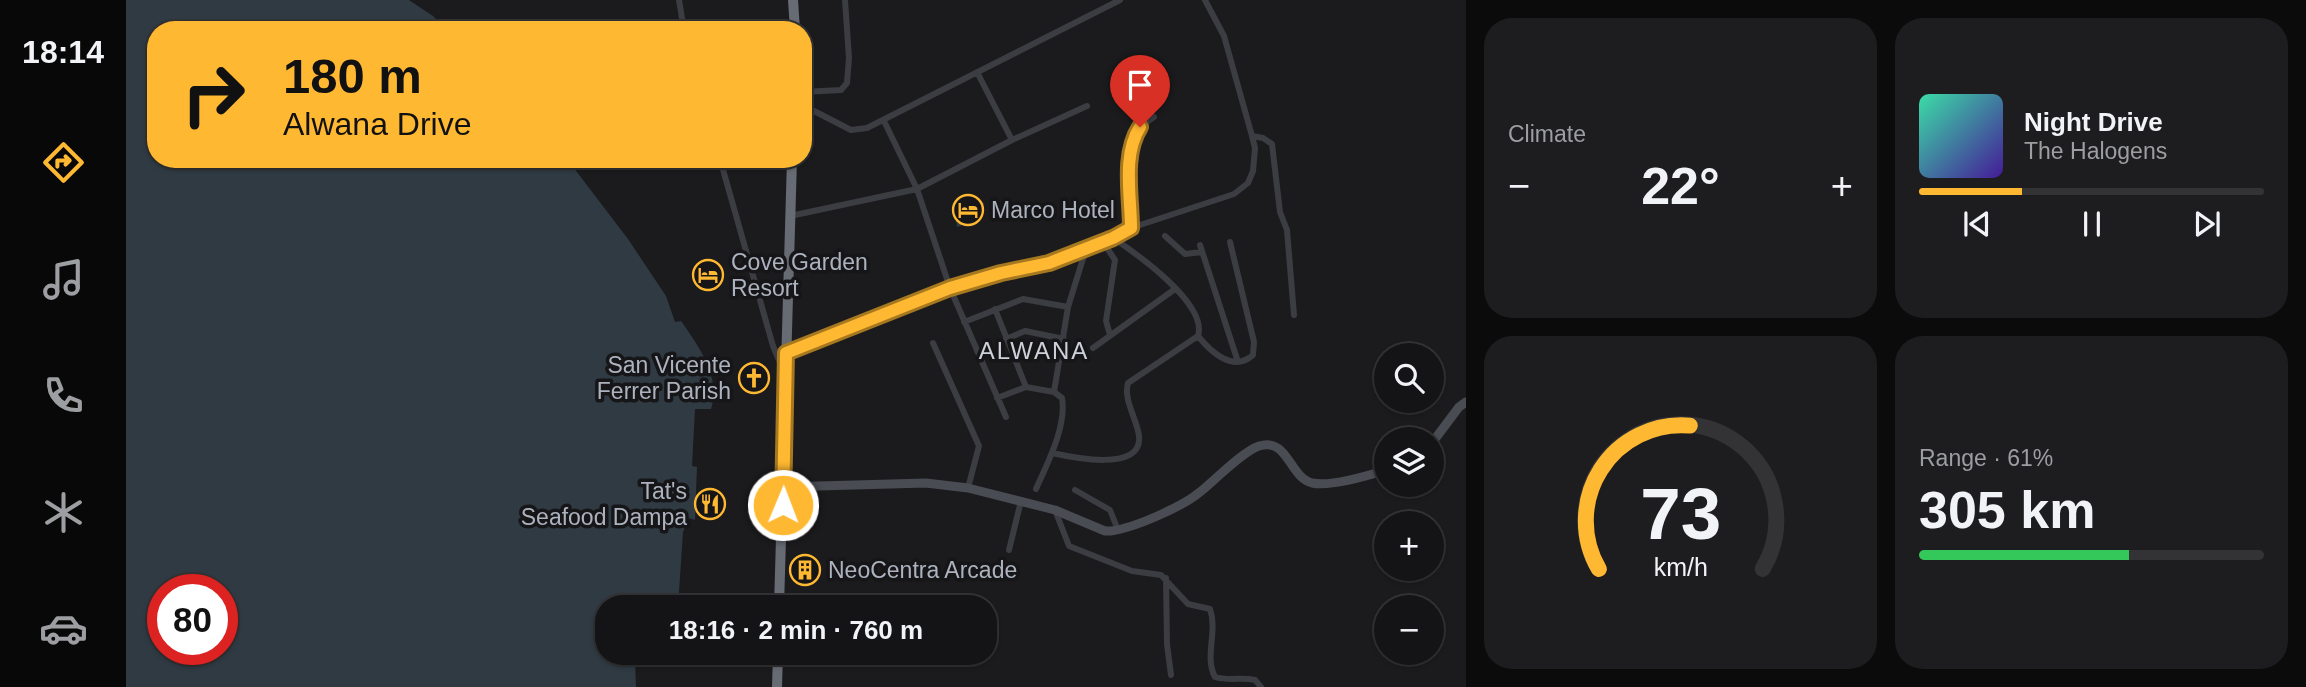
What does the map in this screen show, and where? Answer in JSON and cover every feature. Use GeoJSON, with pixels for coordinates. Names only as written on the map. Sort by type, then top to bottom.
{"type":"FeatureCollection","features":[{"type":"Feature","properties":{"kind":"highway"},"geometry":{"type":"LineString","coordinates":[[793,0],[794,21]]}},
{"type":"Feature","properties":{"kind":"highway"},"geometry":{"type":"LineString","coordinates":[[779,595],[792,168]]}},
{"type":"Feature","properties":{"kind":"highway"},"geometry":{"type":"LineString","coordinates":[[777,687],[778,665]]}},
{"type":"Feature","properties":{"kind":"street"},"geometry":{"type":"LineString","coordinates":[[679,0],[682,21]]}},
{"type":"Feature","properties":{"kind":"street"},"geometry":{"type":"LineString","coordinates":[[812,92],[841,90],[847,83],[849,58],[845,0]]}},
{"type":"Feature","properties":{"kind":"street"},"geometry":{"type":"LineString","coordinates":[[812,109],[857,131],[884,121],[1120,0]]}},
{"type":"Feature","properties":{"kind":"street"},"geometry":{"type":"LineString","coordinates":[[786,353],[950,288],[1001,273],[1037,267],[1086,249],[1131,228],[1225,197],[1248,183],[1253,171],[1255,148],[1224,36],[1205,0]]}},
{"type":"Feature","properties":{"kind":"street"},"geometry":{"type":"LineString","coordinates":[[978,74],[1012,140]]}},
{"type":"Feature","properties":{"kind":"street"},"geometry":{"type":"LineString","coordinates":[[790,216],[917,189],[1012,140],[1087,106]]}},
{"type":"Feature","properties":{"kind":"street"},"geometry":{"type":"LineString","coordinates":[[1131,228],[1132,143],[1140,127],[1154,117]]}},
{"type":"Feature","properties":{"kind":"street"},"geometry":{"type":"LineString","coordinates":[[884,121],[917,189],[950,288],[1006,417]]}},
{"type":"Feature","properties":{"kind":"street"},"geometry":{"type":"LineString","coordinates":[[1252,136],[1263,138],[1272,144],[1280,212],[1287,230],[1294,315]]}},
{"type":"Feature","properties":{"kind":"street"},"geometry":{"type":"LineString","coordinates":[[723,168],[773,346],[785,375]]}},
{"type":"Feature","properties":{"kind":"street"},"geometry":{"type":"LineString","coordinates":[[1165,236],[1185,254],[1201,248],[1238,362]]}},
{"type":"Feature","properties":{"kind":"street"},"geometry":{"type":"LineString","coordinates":[[1052,453],[1101,460],[1120,458],[1131,453],[1139,438],[1126,391],[1128,383],[1198,337],[1200,322],[1175,289],[1147,261],[1113,238]]}},
{"type":"Feature","properties":{"kind":"street"},"geometry":{"type":"LineString","coordinates":[[1103,242],[1112,251],[1116,266],[1106,321],[1110,335]]}},
{"type":"Feature","properties":{"kind":"street"},"geometry":{"type":"LineString","coordinates":[[1198,337],[1213,353],[1226,360],[1238,362],[1250,358],[1255,349],[1230,242]]}},
{"type":"Feature","properties":{"kind":"street"},"geometry":{"type":"LineString","coordinates":[[1054,392],[1068,307],[1086,249]]}},
{"type":"Feature","properties":{"kind":"street"},"geometry":{"type":"LineString","coordinates":[[1093,348],[1175,289]]}},
{"type":"Feature","properties":{"kind":"street"},"geometry":{"type":"LineString","coordinates":[[964,322],[1023,299],[1068,307]]}},
{"type":"Feature","properties":{"kind":"street"},"geometry":{"type":"LineString","coordinates":[[995,309],[1026,387]]}},
{"type":"Feature","properties":{"kind":"street"},"geometry":{"type":"LineString","coordinates":[[1006,339],[1025,331],[1064,339]]}},
{"type":"Feature","properties":{"kind":"street"},"geometry":{"type":"LineString","coordinates":[[933,343],[979,446],[968,488]]}},
{"type":"Feature","properties":{"kind":"street"},"geometry":{"type":"LineString","coordinates":[[997,398],[1026,387],[1054,392],[1062,398],[1064,413],[1052,453],[1036,489]]}},
{"type":"Feature","properties":{"kind":"street"},"geometry":{"type":"LineString","coordinates":[[1444,427],[1466,402]]}},
{"type":"Feature","properties":{"kind":"street"},"geometry":{"type":"LineString","coordinates":[[783,486],[926,483],[968,488],[1055,510],[1105,531],[1118,530],[1190,500],[1236,462],[1262,445],[1272,445],[1283,451],[1302,478],[1315,484],[1374,473]]}},
{"type":"Feature","properties":{"kind":"street"},"geometry":{"type":"LineString","coordinates":[[1075,491],[1110,510],[1118,530]]}},
{"type":"Feature","properties":{"kind":"street"},"geometry":{"type":"LineString","coordinates":[[1009,550],[1021,501]]}},
{"type":"Feature","properties":{"kind":"street"},"geometry":{"type":"LineString","coordinates":[[1055,510],[1069,546],[1132,571],[1161,575],[1188,604],[1210,609],[1211,661],[1215,677],[1222,680],[1255,680],[1261,687]]}},
{"type":"Feature","properties":{"kind":"street"},"geometry":{"type":"LineString","coordinates":[[1166,578],[1167,644],[1171,676]]}},
{"type":"Feature","properties":{"kind":"shaded area"},"geometry":{"type":"Polygon","coordinates":[[[126,0],[409,0],[438,21],[147,21],[147,168],[574,168],[628,239],[666,296],[675,322],[681,321],[706,362],[713,386],[711,409],[695,409],[692,466],[697,467],[695,520],[689,518],[683,532],[679,595],[595,595],[595,665],[635,665],[636,687],[126,687],[126,0]]]}},
{"type":"Feature","properties":{"kind":"shaded area"},"geometry":{"type":"Polygon","coordinates":[[[978,199],[984,203],[977,220],[957,227],[956,218],[968,212],[978,199]]]}},
{"type":"Feature","properties":{"kind":"place","name":"Marco Hotel"},"geometry":{"type":"Point","coordinates":[968,210]}},
{"type":"Feature","properties":{"kind":"place","name":"Cove Garden Resort"},"geometry":{"type":"Point","coordinates":[708,275]}},
{"type":"Feature","properties":{"kind":"place","name":"San Vicente Ferrer Parish"},"geometry":{"type":"Point","coordinates":[754,378]}},
{"type":"Feature","properties":{"kind":"place","name":"Tat's Seafood Dampa"},"geometry":{"type":"Point","coordinates":[710,504]}},
{"type":"Feature","properties":{"kind":"place","name":"NeoCentra Arcade"},"geometry":{"type":"Point","coordinates":[805,570]}},
{"type":"Feature","properties":{"kind":"district","name":"ALWANA"},"geometry":{"type":"Point","coordinates":[1034,351]}},
{"type":"Feature","properties":{"kind":"route"},"geometry":{"type":"LineString","coordinates":[[783,505],[786,353],[950,288],[1001,273],[1037,267],[1113,238],[1131,228],[1130,158],[1132,143],[1140,127]]}}]}
